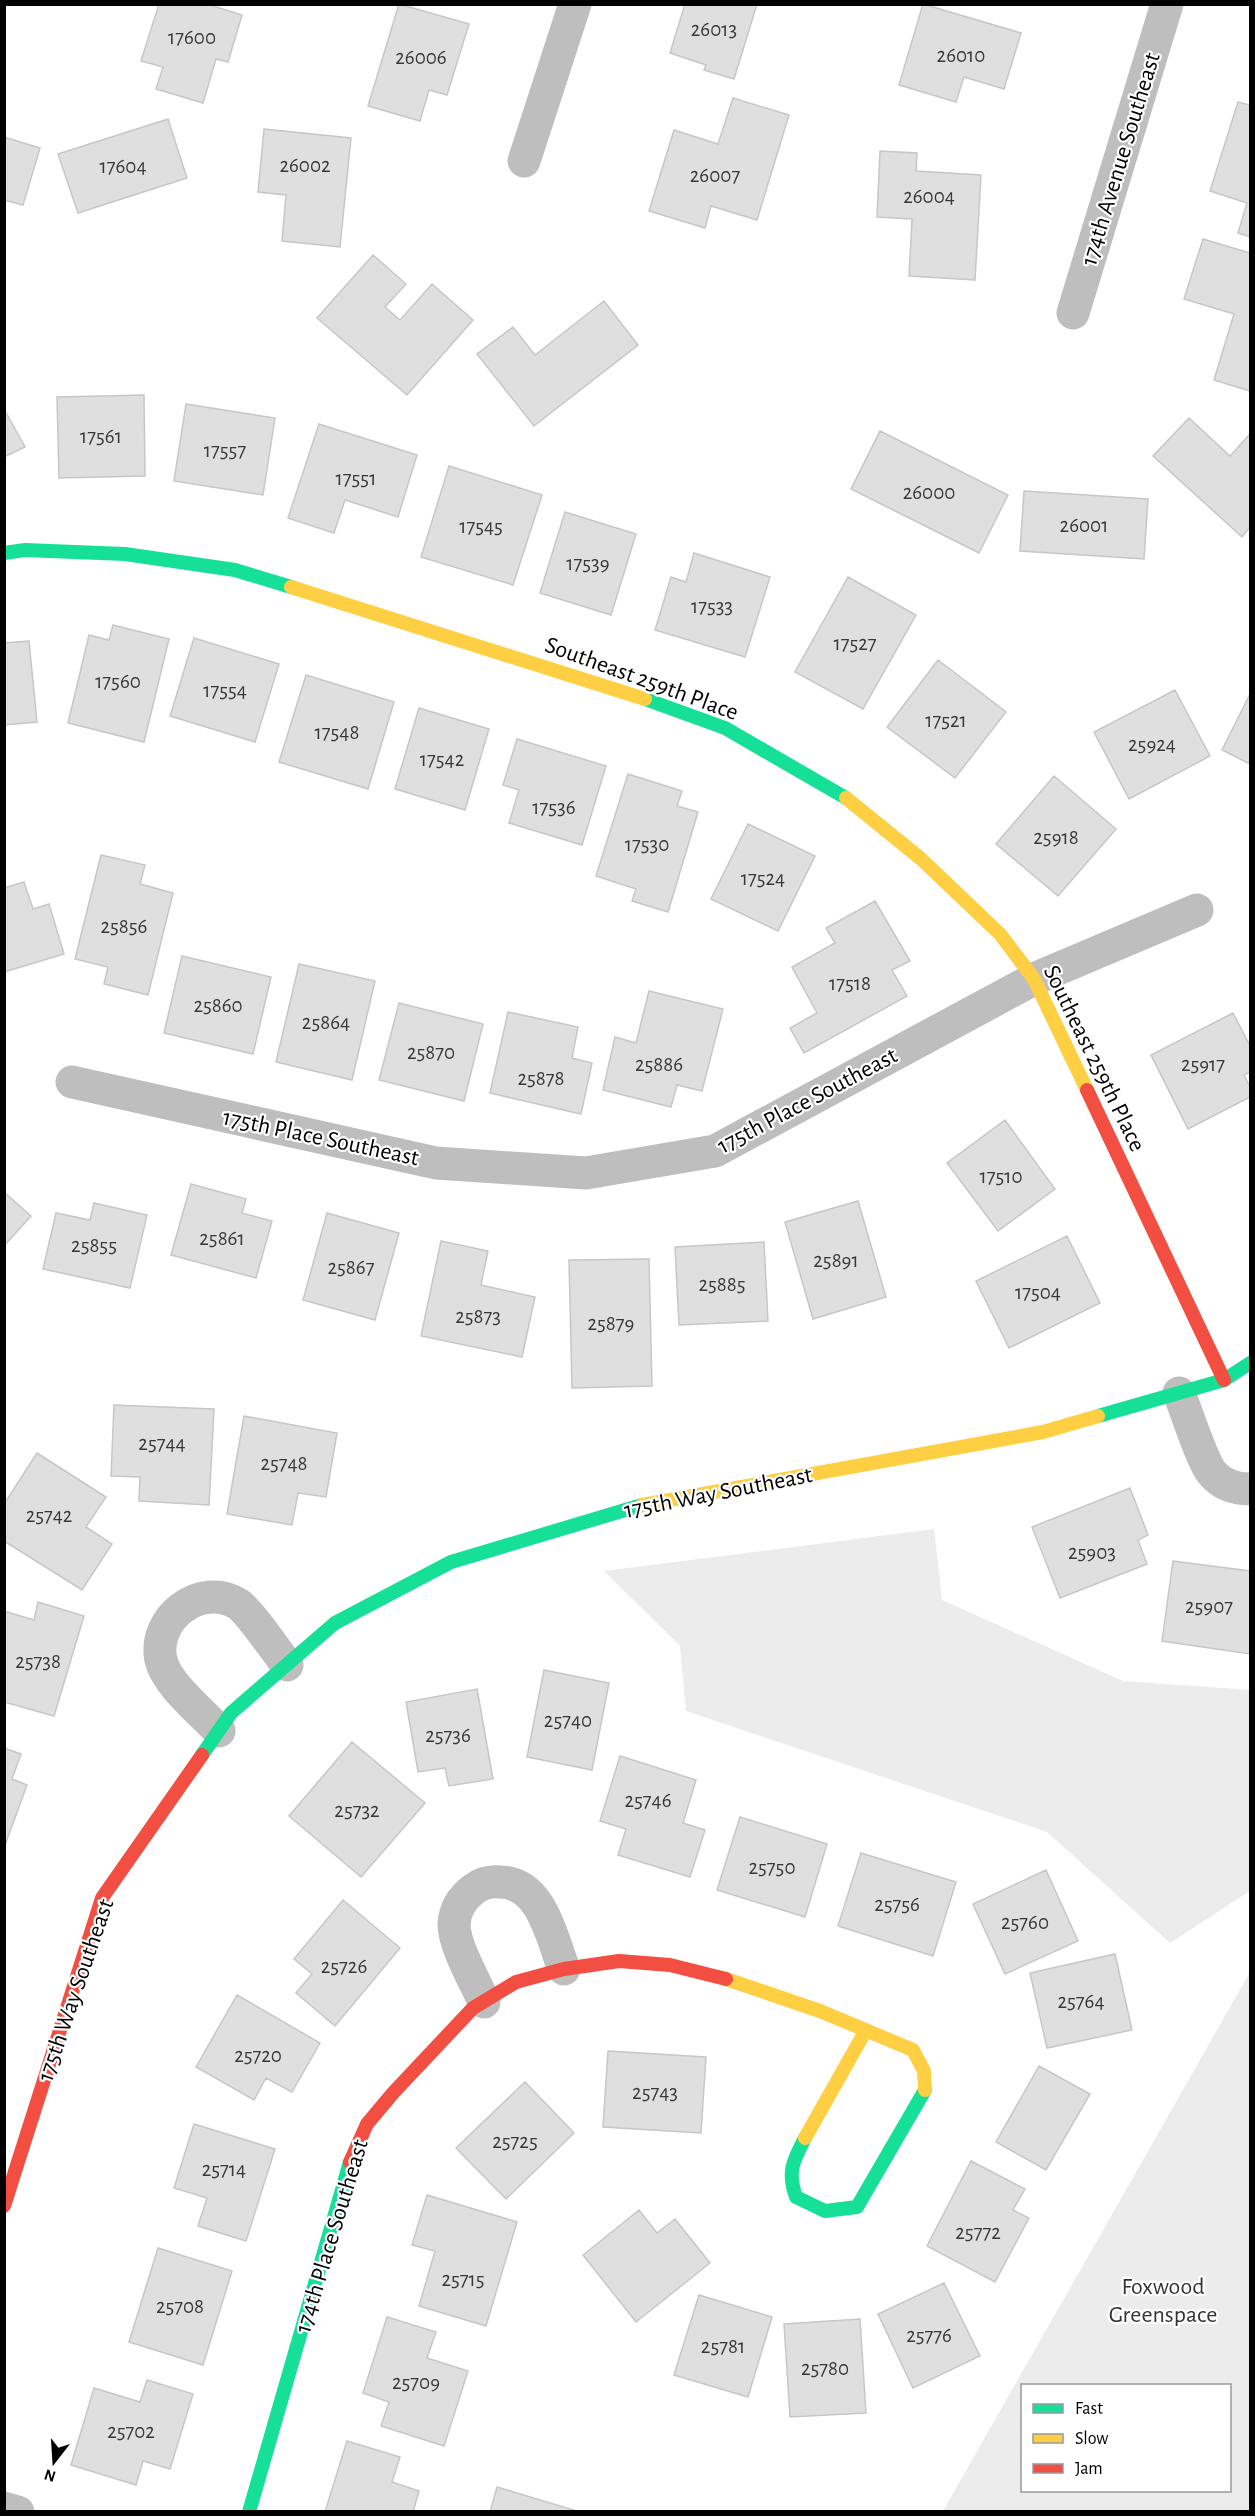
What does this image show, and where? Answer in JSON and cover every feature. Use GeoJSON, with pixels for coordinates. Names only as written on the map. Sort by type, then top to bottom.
{"type":"FeatureCollection","features":[{"type":"Feature","properties":{"kind":"street"},"geometry":{"type":"LineString","coordinates":[[524,161],[575,4]]}},
{"type":"Feature","properties":{"kind":"street","name":"174th Avenue Southeast"},"geometry":{"type":"LineString","coordinates":[[1073,313],[1167,4]]}},
{"type":"Feature","properties":{"kind":"street","name":"Southeast 259th Place"},"geometry":{"type":"LineString","coordinates":[[4,554],[25,550],[125,554],[235,570],[602,684],[725,728],[858,807],[920,858],[1000,934],[1034,979],[1224,1380]]}},
{"type":"Feature","properties":{"kind":"street","name":"175th Place Southeast"},"geometry":{"type":"LineString","coordinates":[[72,1082],[436,1163],[586,1173],[715,1151],[1034,979],[1197,910]]}},
{"type":"Feature","properties":{"kind":"street","name":"175th Way Southeast"},"geometry":{"type":"LineString","coordinates":[[4,2206],[102,1898],[231,1713],[335,1623],[451,1562],[615,1511],[1043,1432],[1224,1380],[1251,1363]]}},
{"type":"Feature","properties":{"kind":"street"},"geometry":{"type":"LineString","coordinates":[[1179,1393],[1210,1471],[1221,1481],[1234,1487],[1251,1489]]}},
{"type":"Feature","properties":{"kind":"street"},"geometry":{"type":"LineString","coordinates":[[219,1731],[178,1688],[164,1668],[160,1644],[173,1614],[188,1603],[205,1598],[223,1598],[239,1605],[287,1665]]}},
{"type":"Feature","properties":{"kind":"street"},"geometry":{"type":"LineString","coordinates":[[484,2002],[456,1938],[454,1923],[458,1908],[465,1896],[477,1886],[492,1881],[507,1882],[521,1887],[532,1896],[540,1909],[564,1970]]}},
{"type":"Feature","properties":{"kind":"street","name":"174th Place Southeast"},"geometry":{"type":"LineString","coordinates":[[249,2511],[350,2163],[367,2124],[473,2008],[516,1982],[564,1970],[619,1961],[670,1965],[729,1980],[820,2011],[866,2030],[913,2050],[924,2071],[925,2092],[856,2207],[836,2212],[816,2210],[796,2197],[790,2180],[794,2158],[866,2030]]}},
{"type":"Feature","properties":{"kind":"street"},"geometry":{"type":"LineString","coordinates":[[4,2508],[18,2511]]}},
{"type":"Feature","properties":{"kind":"green space"},"geometry":{"type":"Polygon","coordinates":[[[934,1529],[942,1600],[1123,1681],[1250,1690],[1250,1891],[1170,1943],[1047,1832],[686,1711],[680,1646],[604,1571],[934,1529]]]}},
{"type":"Feature","properties":{"kind":"green space","name":"Foxwood Greenspace"},"geometry":{"type":"Polygon","coordinates":[[[1250,1972],[1250,2511],[943,2511],[1250,1972]]]}},
{"type":"Feature","properties":{"kind":"building"},"geometry":{"type":"Polygon","coordinates":[[[159,4],[207,4],[242,15],[228,62],[216,59],[203,103],[156,89],[163,67],[141,61],[159,4]]]}},
{"type":"Feature","properties":{"kind":"building"},"geometry":{"type":"Polygon","coordinates":[[[399,4],[469,24],[447,95],[429,90],[420,121],[368,106],[399,4]]]}},
{"type":"Feature","properties":{"kind":"building"},"geometry":{"type":"Polygon","coordinates":[[[685,4],[757,4],[734,79],[704,70],[706,65],[670,53],[685,4]]]}},
{"type":"Feature","properties":{"kind":"building"},"geometry":{"type":"Polygon","coordinates":[[[923,4],[1021,33],[1004,89],[964,77],[956,102],[899,85],[923,4]]]}},
{"type":"Feature","properties":{"kind":"building"},"geometry":{"type":"Polygon","coordinates":[[[733,98],[789,115],[757,220],[711,206],[705,228],[649,211],[674,130],[718,144],[733,98]]]}},
{"type":"Feature","properties":{"kind":"building"},"geometry":{"type":"Polygon","coordinates":[[[1238,102],[1250,105],[1250,237],[1238,233],[1247,203],[1210,191],[1238,102]]]}},
{"type":"Feature","properties":{"kind":"building"},"geometry":{"type":"Polygon","coordinates":[[[168,119],[187,178],[78,213],[58,154],[168,119]]]}},
{"type":"Feature","properties":{"kind":"building"},"geometry":{"type":"Polygon","coordinates":[[[264,129],[351,138],[340,247],[282,241],[286,195],[258,192],[264,129]]]}},
{"type":"Feature","properties":{"kind":"building"},"geometry":{"type":"Polygon","coordinates":[[[4,137],[40,148],[23,205],[4,200],[4,137]]]}},
{"type":"Feature","properties":{"kind":"building"},"geometry":{"type":"Polygon","coordinates":[[[880,151],[917,153],[916,171],[981,175],[975,280],[909,276],[912,219],[877,217],[880,151]]]}},
{"type":"Feature","properties":{"kind":"building"},"geometry":{"type":"Polygon","coordinates":[[[1203,239],[1250,253],[1250,391],[1214,380],[1234,314],[1184,299],[1203,239]]]}},
{"type":"Feature","properties":{"kind":"building"},"geometry":{"type":"Polygon","coordinates":[[[373,255],[406,284],[385,307],[400,320],[432,284],[473,320],[407,395],[317,318],[373,255]]]}},
{"type":"Feature","properties":{"kind":"building"},"geometry":{"type":"Polygon","coordinates":[[[604,301],[638,345],[534,426],[477,354],[513,327],[535,355],[604,301]]]}},
{"type":"Feature","properties":{"kind":"building"},"geometry":{"type":"Polygon","coordinates":[[[144,395],[145,476],[59,478],[57,397],[144,395]]]}},
{"type":"Feature","properties":{"kind":"building"},"geometry":{"type":"Polygon","coordinates":[[[186,404],[275,418],[263,495],[174,481],[186,404]]]}},
{"type":"Feature","properties":{"kind":"building"},"geometry":{"type":"Polygon","coordinates":[[[4,409],[25,447],[4,457],[4,409]]]}},
{"type":"Feature","properties":{"kind":"building"},"geometry":{"type":"Polygon","coordinates":[[[1189,418],[1230,456],[1250,434],[1250,527],[1242,537],[1153,456],[1189,418]]]}},
{"type":"Feature","properties":{"kind":"building"},"geometry":{"type":"Polygon","coordinates":[[[319,424],[417,455],[398,517],[345,500],[334,533],[288,518],[319,424]]]}},
{"type":"Feature","properties":{"kind":"building"},"geometry":{"type":"Polygon","coordinates":[[[880,431],[1008,495],[979,553],[851,489],[880,431]]]}},
{"type":"Feature","properties":{"kind":"building"},"geometry":{"type":"Polygon","coordinates":[[[449,466],[542,495],[513,585],[421,557],[449,466]]]}},
{"type":"Feature","properties":{"kind":"building"},"geometry":{"type":"Polygon","coordinates":[[[1024,491],[1148,499],[1144,559],[1020,551],[1024,491]]]}},
{"type":"Feature","properties":{"kind":"building"},"geometry":{"type":"Polygon","coordinates":[[[565,512],[636,534],[611,615],[540,593],[565,512]]]}},
{"type":"Feature","properties":{"kind":"building"},"geometry":{"type":"Polygon","coordinates":[[[694,553],[770,577],[745,657],[655,630],[671,577],[686,582],[694,553]]]}},
{"type":"Feature","properties":{"kind":"building"},"geometry":{"type":"Polygon","coordinates":[[[848,577],[916,615],[863,709],[795,672],[848,577]]]}},
{"type":"Feature","properties":{"kind":"building"},"geometry":{"type":"Polygon","coordinates":[[[113,625],[169,639],[144,742],[68,723],[89,635],[109,640],[113,625]]]}},
{"type":"Feature","properties":{"kind":"building"},"geometry":{"type":"Polygon","coordinates":[[[194,638],[279,664],[255,742],[170,716],[194,638]]]}},
{"type":"Feature","properties":{"kind":"building"},"geometry":{"type":"Polygon","coordinates":[[[29,641],[37,722],[4,725],[4,643],[29,641]]]}},
{"type":"Feature","properties":{"kind":"building"},"geometry":{"type":"Polygon","coordinates":[[[938,660],[1006,712],[955,778],[887,727],[938,660]]]}},
{"type":"Feature","properties":{"kind":"building"},"geometry":{"type":"Polygon","coordinates":[[[306,675],[394,702],[368,789],[279,762],[306,675]]]}},
{"type":"Feature","properties":{"kind":"building"},"geometry":{"type":"Polygon","coordinates":[[[1175,690],[1210,756],[1129,799],[1094,732],[1175,690]]]}},
{"type":"Feature","properties":{"kind":"building"},"geometry":{"type":"Polygon","coordinates":[[[1250,697],[1250,764],[1222,750],[1250,697]]]}},
{"type":"Feature","properties":{"kind":"building"},"geometry":{"type":"Polygon","coordinates":[[[419,708],[489,729],[465,810],[395,789],[419,708]]]}},
{"type":"Feature","properties":{"kind":"building"},"geometry":{"type":"Polygon","coordinates":[[[517,739],[606,766],[582,845],[509,823],[519,790],[503,785],[517,739]]]}},
{"type":"Feature","properties":{"kind":"building"},"geometry":{"type":"Polygon","coordinates":[[[628,774],[682,791],[677,806],[698,812],[668,912],[632,901],[636,889],[596,876],[628,774]]]}},
{"type":"Feature","properties":{"kind":"building"},"geometry":{"type":"Polygon","coordinates":[[[1054,776],[1116,829],[1058,896],[996,844],[1054,776]]]}},
{"type":"Feature","properties":{"kind":"building"},"geometry":{"type":"Polygon","coordinates":[[[748,824],[815,856],[778,931],[711,899],[748,824]]]}},
{"type":"Feature","properties":{"kind":"building"},"geometry":{"type":"Polygon","coordinates":[[[101,855],[145,865],[140,884],[173,893],[148,995],[104,984],[108,967],[75,959],[101,855]]]}},
{"type":"Feature","properties":{"kind":"building"},"geometry":{"type":"Polygon","coordinates":[[[24,882],[33,909],[49,904],[64,954],[4,972],[4,888],[24,882]]]}},
{"type":"Feature","properties":{"kind":"building"},"geometry":{"type":"Polygon","coordinates":[[[875,901],[910,961],[892,970],[907,996],[804,1053],[790,1028],[817,1013],[792,967],[835,943],[826,928],[875,901]]]}},
{"type":"Feature","properties":{"kind":"building"},"geometry":{"type":"Polygon","coordinates":[[[182,956],[271,977],[253,1054],[164,1033],[182,956]]]}},
{"type":"Feature","properties":{"kind":"building"},"geometry":{"type":"Polygon","coordinates":[[[299,964],[375,981],[352,1080],[276,1062],[299,964]]]}},
{"type":"Feature","properties":{"kind":"building"},"geometry":{"type":"Polygon","coordinates":[[[649,991],[723,1009],[702,1091],[677,1085],[671,1107],[603,1090],[615,1037],[636,1043],[649,991]]]}},
{"type":"Feature","properties":{"kind":"building"},"geometry":{"type":"Polygon","coordinates":[[[399,1003],[483,1024],[464,1101],[379,1080],[399,1003]]]}},
{"type":"Feature","properties":{"kind":"building"},"geometry":{"type":"Polygon","coordinates":[[[508,1012],[578,1027],[572,1058],[592,1063],[581,1114],[490,1093],[508,1012]]]}},
{"type":"Feature","properties":{"kind":"building"},"geometry":{"type":"Polygon","coordinates":[[[1233,1013],[1250,1046],[1250,1072],[1244,1075],[1250,1087],[1250,1097],[1188,1129],[1151,1055],[1233,1013]]]}},
{"type":"Feature","properties":{"kind":"building"},"geometry":{"type":"Polygon","coordinates":[[[1005,1120],[1055,1189],[998,1231],[947,1163],[1005,1120]]]}},
{"type":"Feature","properties":{"kind":"building"},"geometry":{"type":"Polygon","coordinates":[[[191,1184],[246,1199],[242,1213],[272,1221],[256,1278],[171,1255],[191,1184]]]}},
{"type":"Feature","properties":{"kind":"building"},"geometry":{"type":"Polygon","coordinates":[[[4,1192],[31,1216],[4,1246],[4,1192]]]}},
{"type":"Feature","properties":{"kind":"building"},"geometry":{"type":"Polygon","coordinates":[[[858,1201],[886,1297],[813,1319],[785,1222],[858,1201]]]}},
{"type":"Feature","properties":{"kind":"building"},"geometry":{"type":"Polygon","coordinates":[[[94,1203],[147,1215],[130,1288],[43,1269],[56,1213],[90,1220],[94,1203]]]}},
{"type":"Feature","properties":{"kind":"building"},"geometry":{"type":"Polygon","coordinates":[[[327,1213],[399,1233],[375,1320],[303,1300],[327,1213]]]}},
{"type":"Feature","properties":{"kind":"building"},"geometry":{"type":"Polygon","coordinates":[[[1067,1236],[1100,1303],[1009,1348],[976,1281],[1067,1236]]]}},
{"type":"Feature","properties":{"kind":"building"},"geometry":{"type":"Polygon","coordinates":[[[441,1241],[488,1251],[481,1285],[535,1297],[522,1357],[421,1336],[441,1241]]]}},
{"type":"Feature","properties":{"kind":"building"},"geometry":{"type":"Polygon","coordinates":[[[764,1242],[768,1321],[679,1325],[675,1247],[764,1242]]]}},
{"type":"Feature","properties":{"kind":"building"},"geometry":{"type":"Polygon","coordinates":[[[649,1259],[652,1386],[572,1388],[569,1260],[649,1259]]]}},
{"type":"Feature","properties":{"kind":"building"},"geometry":{"type":"Polygon","coordinates":[[[114,1405],[214,1409],[209,1505],[139,1501],[140,1477],[111,1476],[114,1405]]]}},
{"type":"Feature","properties":{"kind":"building"},"geometry":{"type":"Polygon","coordinates":[[[244,1416],[337,1433],[326,1497],[298,1493],[292,1525],[227,1514],[244,1416]]]}},
{"type":"Feature","properties":{"kind":"building"},"geometry":{"type":"Polygon","coordinates":[[[37,1453],[106,1497],[86,1527],[112,1544],[82,1590],[4,1541],[4,1504],[37,1453]]]}},
{"type":"Feature","properties":{"kind":"building"},"geometry":{"type":"Polygon","coordinates":[[[1130,1488],[1148,1535],[1138,1540],[1147,1564],[1060,1598],[1032,1527],[1130,1488]]]}},
{"type":"Feature","properties":{"kind":"building"},"geometry":{"type":"Polygon","coordinates":[[[1173,1561],[1250,1571],[1250,1654],[1162,1641],[1173,1561]]]}},
{"type":"Feature","properties":{"kind":"building"},"geometry":{"type":"Polygon","coordinates":[[[38,1602],[84,1616],[54,1716],[4,1702],[4,1611],[34,1620],[38,1602]]]}},
{"type":"Feature","properties":{"kind":"building"},"geometry":{"type":"Polygon","coordinates":[[[544,1670],[609,1683],[592,1770],[527,1757],[544,1670]]]}},
{"type":"Feature","properties":{"kind":"building"},"geometry":{"type":"Polygon","coordinates":[[[477,1689],[493,1779],[449,1786],[445,1768],[418,1772],[406,1702],[477,1689]]]}},
{"type":"Feature","properties":{"kind":"building"},"geometry":{"type":"Polygon","coordinates":[[[352,1742],[425,1803],[361,1877],[289,1816],[352,1742]]]}},
{"type":"Feature","properties":{"kind":"building"},"geometry":{"type":"Polygon","coordinates":[[[4,1748],[21,1754],[12,1779],[27,1785],[4,1848],[4,1748]]]}},
{"type":"Feature","properties":{"kind":"building"},"geometry":{"type":"Polygon","coordinates":[[[620,1756],[696,1780],[683,1823],[705,1830],[690,1877],[618,1855],[626,1829],[600,1821],[620,1756]]]}},
{"type":"Feature","properties":{"kind":"building"},"geometry":{"type":"Polygon","coordinates":[[[740,1817],[827,1844],[805,1917],[717,1890],[740,1817]]]}},
{"type":"Feature","properties":{"kind":"building"},"geometry":{"type":"Polygon","coordinates":[[[861,1853],[956,1882],[933,1956],[838,1926],[861,1853]]]}},
{"type":"Feature","properties":{"kind":"building"},"geometry":{"type":"Polygon","coordinates":[[[1046,1870],[1078,1941],[1005,1974],[973,1904],[1046,1870]]]}},
{"type":"Feature","properties":{"kind":"building"},"geometry":{"type":"Polygon","coordinates":[[[343,1900],[400,1948],[335,2026],[296,1993],[312,1974],[294,1959],[343,1900]]]}},
{"type":"Feature","properties":{"kind":"building"},"geometry":{"type":"Polygon","coordinates":[[[1115,1954],[1132,2030],[1047,2048],[1030,1973],[1115,1954]]]}},
{"type":"Feature","properties":{"kind":"building"},"geometry":{"type":"Polygon","coordinates":[[[237,1995],[320,2043],[292,2092],[266,2078],[254,2100],[196,2067],[237,1995]]]}},
{"type":"Feature","properties":{"kind":"building"},"geometry":{"type":"Polygon","coordinates":[[[608,2051],[706,2057],[701,2133],[603,2127],[608,2051]]]}},
{"type":"Feature","properties":{"kind":"building"},"geometry":{"type":"Polygon","coordinates":[[[1039,2066],[1090,2094],[1046,2170],[996,2142],[1039,2066]]]}},
{"type":"Feature","properties":{"kind":"building"},"geometry":{"type":"Polygon","coordinates":[[[525,2082],[574,2133],[506,2199],[456,2148],[525,2082]]]}},
{"type":"Feature","properties":{"kind":"building"},"geometry":{"type":"Polygon","coordinates":[[[194,2124],[275,2149],[246,2241],[198,2226],[207,2198],[174,2188],[194,2124]]]}},
{"type":"Feature","properties":{"kind":"building"},"geometry":{"type":"Polygon","coordinates":[[[971,2161],[1025,2189],[1013,2210],[1029,2218],[995,2282],[927,2246],[971,2161]]]}},
{"type":"Feature","properties":{"kind":"building"},"geometry":{"type":"Polygon","coordinates":[[[427,2195],[517,2222],[486,2326],[419,2306],[435,2251],[412,2245],[427,2195]]]}},
{"type":"Feature","properties":{"kind":"building"},"geometry":{"type":"Polygon","coordinates":[[[639,2210],[657,2233],[675,2219],[710,2263],[636,2322],[583,2255],[639,2210]]]}},
{"type":"Feature","properties":{"kind":"building"},"geometry":{"type":"Polygon","coordinates":[[[158,2248],[232,2271],[203,2365],[129,2342],[158,2248]]]}},
{"type":"Feature","properties":{"kind":"building"},"geometry":{"type":"Polygon","coordinates":[[[944,2283],[980,2356],[913,2388],[878,2314],[944,2283]]]}},
{"type":"Feature","properties":{"kind":"building"},"geometry":{"type":"Polygon","coordinates":[[[699,2295],[772,2317],[748,2397],[674,2375],[699,2295]]]}},
{"type":"Feature","properties":{"kind":"building"},"geometry":{"type":"Polygon","coordinates":[[[387,2317],[436,2332],[427,2358],[468,2371],[444,2446],[381,2426],[389,2402],[363,2393],[387,2317]]]}},
{"type":"Feature","properties":{"kind":"building"},"geometry":{"type":"Polygon","coordinates":[[[860,2319],[866,2413],[790,2417],[784,2324],[860,2319]]]}},
{"type":"Feature","properties":{"kind":"building"},"geometry":{"type":"Polygon","coordinates":[[[147,2380],[193,2394],[170,2469],[143,2461],[136,2485],[71,2465],[94,2388],[140,2402],[147,2380]]]}},
{"type":"Feature","properties":{"kind":"building"},"geometry":{"type":"Polygon","coordinates":[[[347,2441],[400,2457],[392,2482],[419,2491],[413,2512],[325,2512],[347,2441]]]}},
{"type":"Feature","properties":{"kind":"building"},"geometry":{"type":"Polygon","coordinates":[[[497,2487],[577,2511],[577,2512],[490,2512],[497,2487]]]}},
{"type":"Feature","properties":{"kind":"traffic: fast"},"geometry":{"type":"LineString","coordinates":[[4,553],[25,550],[125,554],[235,570],[291,587]]}},
{"type":"Feature","properties":{"kind":"traffic: fast"},"geometry":{"type":"LineString","coordinates":[[645,699],[725,728],[846,798]]}},
{"type":"Feature","properties":{"kind":"traffic: fast"},"geometry":{"type":"LineString","coordinates":[[1098,1416],[1224,1380],[1250,1363]]}},
{"type":"Feature","properties":{"kind":"traffic: fast"},"geometry":{"type":"LineString","coordinates":[[202,1755],[231,1713],[335,1623],[451,1562],[642,1505]]}},
{"type":"Feature","properties":{"kind":"traffic: fast"},"geometry":{"type":"LineString","coordinates":[[805,2138],[797,2153],[792,2173],[796,2197],[825,2211],[857,2207],[925,2090]]}},
{"type":"Feature","properties":{"kind":"traffic: fast"},"geometry":{"type":"LineString","coordinates":[[249,2512],[350,2162]]}},
{"type":"Feature","properties":{"kind":"traffic: slow"},"geometry":{"type":"LineString","coordinates":[[291,587],[645,699]]}},
{"type":"Feature","properties":{"kind":"traffic: slow"},"geometry":{"type":"LineString","coordinates":[[846,798],[920,858],[1000,934],[1034,979],[1087,1090]]}},
{"type":"Feature","properties":{"kind":"traffic: slow"},"geometry":{"type":"LineString","coordinates":[[642,1505],[1043,1432],[1098,1416]]}},
{"type":"Feature","properties":{"kind":"traffic: slow"},"geometry":{"type":"LineString","coordinates":[[726,1979],[820,2011],[913,2050],[924,2071],[925,2090]]}},
{"type":"Feature","properties":{"kind":"traffic: slow"},"geometry":{"type":"LineString","coordinates":[[805,2138],[866,2030]]}},
{"type":"Feature","properties":{"kind":"traffic: jam"},"geometry":{"type":"LineString","coordinates":[[1087,1090],[1224,1380]]}},
{"type":"Feature","properties":{"kind":"traffic: jam"},"geometry":{"type":"LineString","coordinates":[[4,2206],[102,1898],[202,1755]]}},
{"type":"Feature","properties":{"kind":"traffic: jam"},"geometry":{"type":"LineString","coordinates":[[350,2162],[367,2124],[393,2093],[473,2008],[516,1982],[564,1969],[619,1961],[670,1965],[726,1979]]}}]}
